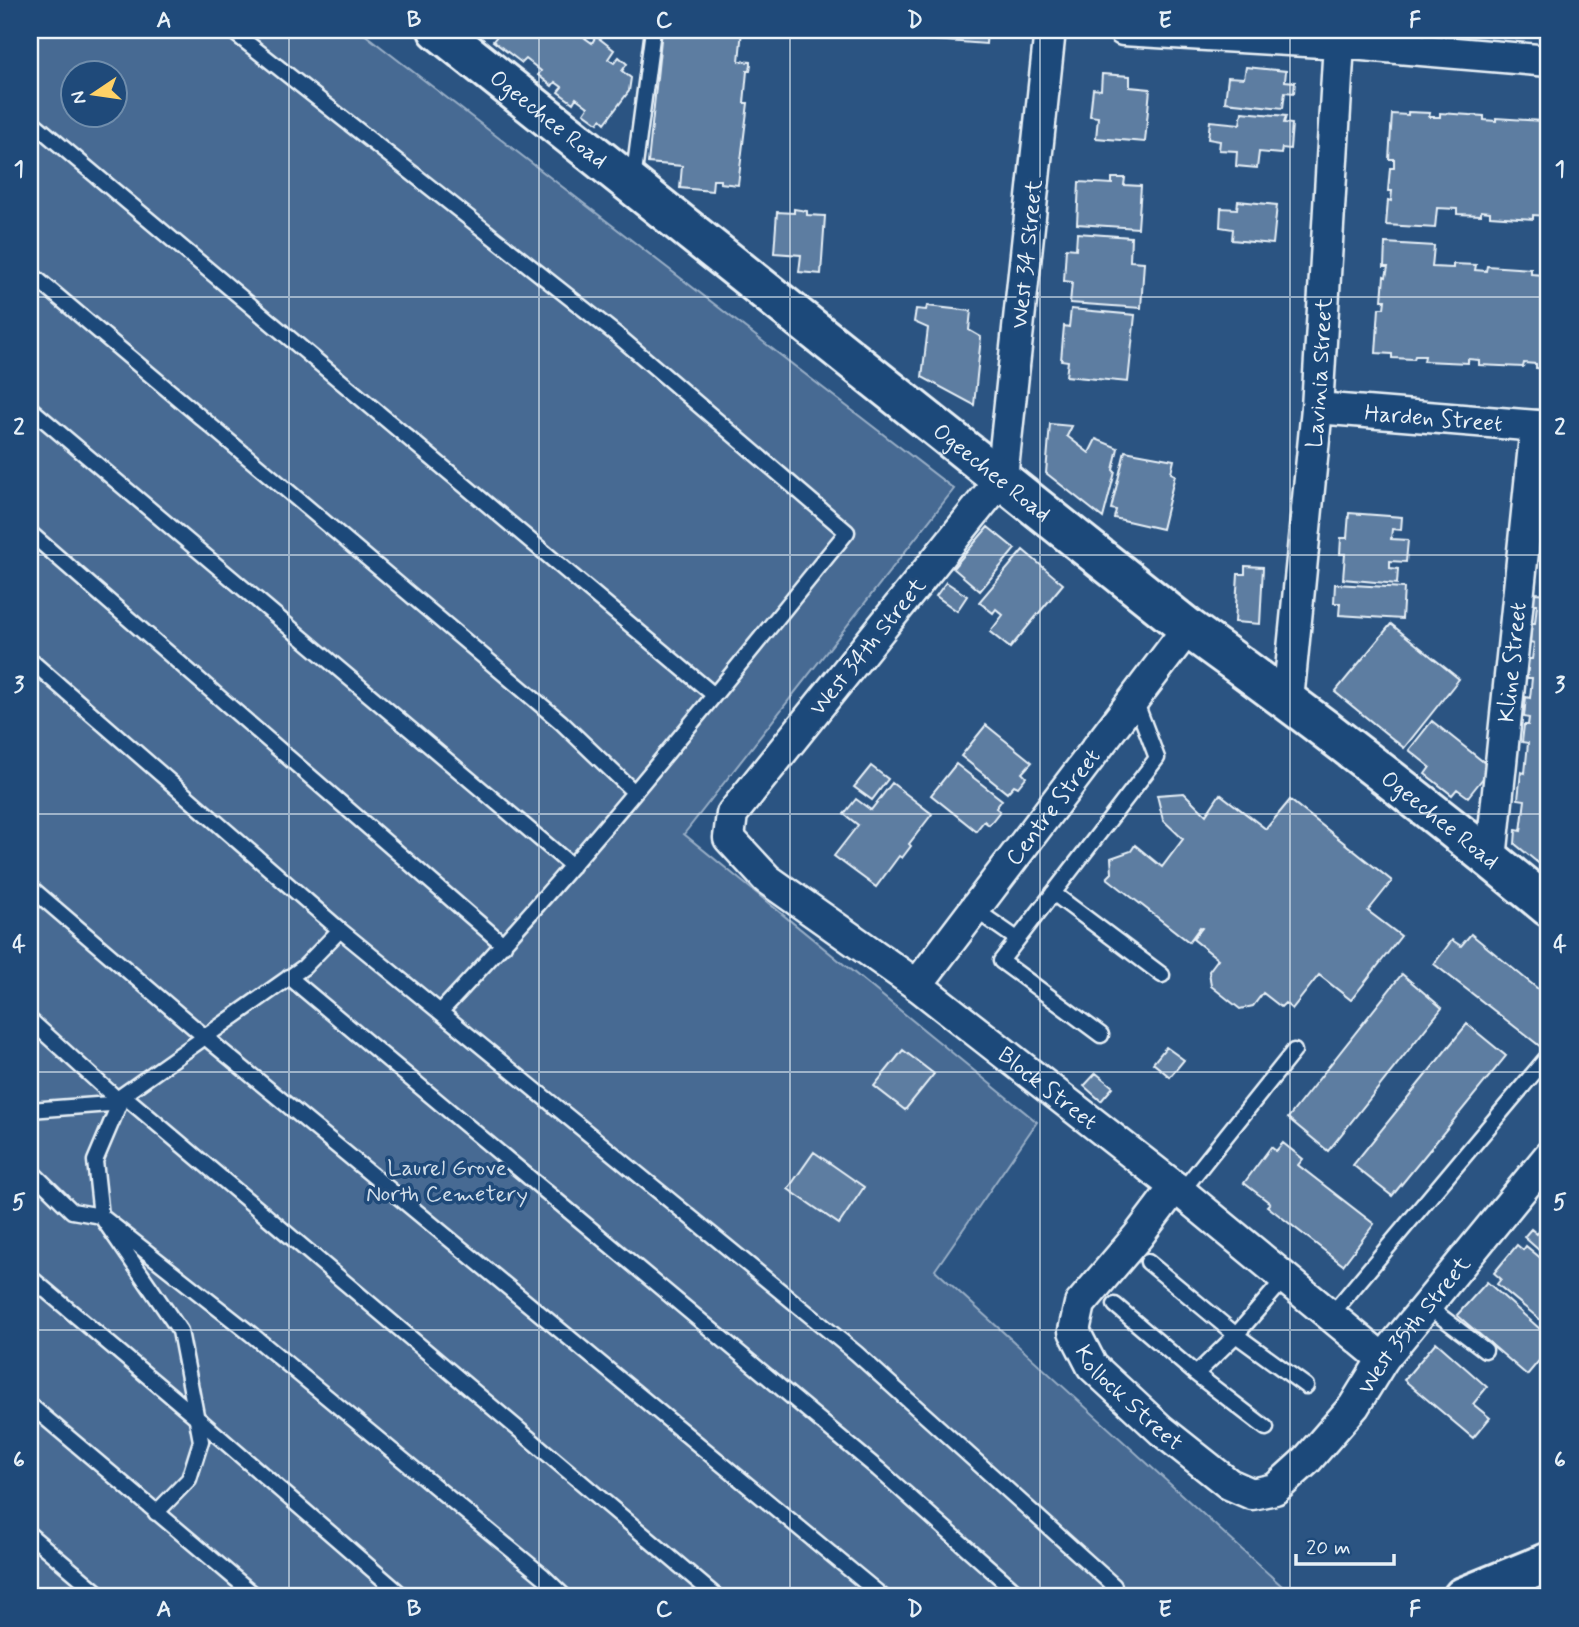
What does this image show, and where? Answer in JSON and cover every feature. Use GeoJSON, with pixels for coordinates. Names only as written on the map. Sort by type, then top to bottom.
{"type":"FeatureCollection","features":[{"type":"Feature","properties":{"kind":"main road","name":"Ogeechee Road"},"geometry":{"type":"LineString","coordinates":[[444,32],[632,186],[1188,628],[1288,699],[1549,907]]}},
{"type":"Feature","properties":{"kind":"main road"},"geometry":{"type":"LineString","coordinates":[[1463,1597],[1549,1562]]}},
{"type":"Feature","properties":{"kind":"street","name":"West 34 Street"},"geometry":{"type":"LineString","coordinates":[[1002,478],[1050,30]]}},
{"type":"Feature","properties":{"kind":"street"},"geometry":{"type":"LineString","coordinates":[[1123,30],[1339,43],[1478,43],[1549,61]]}},
{"type":"Feature","properties":{"kind":"street","name":"Lavinia Street"},"geometry":{"type":"LineString","coordinates":[[1288,699],[1317,408],[1339,43]]}},
{"type":"Feature","properties":{"kind":"street","name":"Harden Street"},"geometry":{"type":"LineString","coordinates":[[1317,408],[1543,426]]}},
{"type":"Feature","properties":{"kind":"street","name":"Kline Street"},"geometry":{"type":"LineString","coordinates":[[1491,859],[1543,426]]}},
{"type":"Feature","properties":{"kind":"street","name":"West 34th Street"},"geometry":{"type":"LineString","coordinates":[[732,814],[1002,478]]}},
{"type":"Feature","properties":{"kind":"street","name":"Centre Street"},"geometry":{"type":"LineString","coordinates":[[917,985],[1188,628]]}},
{"type":"Feature","properties":{"kind":"street","name":"Block Street"},"geometry":{"type":"LineString","coordinates":[[732,814],[729,838],[767,879],[917,985],[1178,1190],[1383,1359]]}},
{"type":"Feature","properties":{"kind":"street","name":"West 35th Street"},"geometry":{"type":"LineString","coordinates":[[1275,1489],[1307,1460],[1354,1406],[1383,1359],[1549,1156]]}},
{"type":"Feature","properties":{"kind":"street","name":"Kollock Street"},"geometry":{"type":"LineString","coordinates":[[1178,1190],[1080,1304],[1074,1331],[1092,1366],[1161,1430],[1229,1484],[1252,1494],[1275,1489]]}},
{"type":"Feature","properties":{"kind":"lane"},"geometry":{"type":"LineString","coordinates":[[231,30],[617,335],[847,532],[572,866],[441,1011]]}},
{"type":"Feature","properties":{"kind":"lane"},"geometry":{"type":"LineString","coordinates":[[632,186],[653,30]]}},
{"type":"Feature","properties":{"kind":"lane"},"geometry":{"type":"LineString","coordinates":[[30,120],[714,695]]}},
{"type":"Feature","properties":{"kind":"lane"},"geometry":{"type":"LineString","coordinates":[[30,274],[561,722],[634,792]]}},
{"type":"Feature","properties":{"kind":"lane"},"geometry":{"type":"LineString","coordinates":[[30,408],[572,866]]}},
{"type":"Feature","properties":{"kind":"lane"},"geometry":{"type":"LineString","coordinates":[[30,533],[503,945]]}},
{"type":"Feature","properties":{"kind":"lane"},"geometry":{"type":"LineString","coordinates":[[30,660],[340,930],[856,1353],[1114,1586]]}},
{"type":"Feature","properties":{"kind":"lane"},"geometry":{"type":"LineString","coordinates":[[1101,1035],[1001,961],[1157,758],[1134,698]]}},
{"type":"Feature","properties":{"kind":"lane"},"geometry":{"type":"LineString","coordinates":[[30,887],[205,1037],[883,1597]]}},
{"type":"Feature","properties":{"kind":"lane"},"geometry":{"type":"LineString","coordinates":[[1053,893],[1162,975]]}},
{"type":"Feature","properties":{"kind":"lane"},"geometry":{"type":"LineString","coordinates":[[974,909],[1017,939]]}},
{"type":"Feature","properties":{"kind":"lane"},"geometry":{"type":"LineString","coordinates":[[30,1110],[110,1104],[304,967],[340,930]]}},
{"type":"Feature","properties":{"kind":"lane"},"geometry":{"type":"LineString","coordinates":[[289,977],[878,1469],[1022,1597]]}},
{"type":"Feature","properties":{"kind":"lane"},"geometry":{"type":"LineString","coordinates":[[30,1020],[717,1597]]}},
{"type":"Feature","properties":{"kind":"lane"},"geometry":{"type":"LineString","coordinates":[[1178,1190],[1294,1051]]}},
{"type":"Feature","properties":{"kind":"lane"},"geometry":{"type":"LineString","coordinates":[[1330,1316],[1549,1055]]}},
{"type":"Feature","properties":{"kind":"lane"},"geometry":{"type":"LineString","coordinates":[[120,1097],[95,1161],[101,1216],[180,1331],[201,1441],[189,1479],[156,1513]]}},
{"type":"Feature","properties":{"kind":"lane"},"geometry":{"type":"LineString","coordinates":[[30,1170],[72,1211],[101,1216],[251,1334],[565,1597]]}},
{"type":"Feature","properties":{"kind":"lane"},"geometry":{"type":"LineString","coordinates":[[1149,1262],[1236,1335],[1306,1386]]}},
{"type":"Feature","properties":{"kind":"lane"},"geometry":{"type":"LineString","coordinates":[[30,1278],[404,1597]]}},
{"type":"Feature","properties":{"kind":"lane"},"geometry":{"type":"LineString","coordinates":[[1196,1374],[1236,1335],[1285,1278]]}},
{"type":"Feature","properties":{"kind":"lane"},"geometry":{"type":"LineString","coordinates":[[1115,1305],[1196,1374],[1266,1428]]}},
{"type":"Feature","properties":{"kind":"lane"},"geometry":{"type":"LineString","coordinates":[[1427,1306],[1485,1350]]}},
{"type":"Feature","properties":{"kind":"lane"},"geometry":{"type":"LineString","coordinates":[[30,1405],[257,1597]]}},
{"type":"Feature","properties":{"kind":"lane"},"geometry":{"type":"LineString","coordinates":[[30,1535],[103,1597]]}},
{"type":"Feature","properties":{"kind":"green space","name":"Laurel Grove North Cemetery"},"geometry":{"type":"Polygon","coordinates":[[[30,30],[359,30],[954,489],[684,834],[1037,1122],[935,1270],[1283,1587],[1260,1597],[30,1597],[30,30]]]}},
{"type":"Feature","properties":{"kind":"building"},"geometry":{"type":"Polygon","coordinates":[[[489,30],[591,30],[585,38],[592,43],[596,36],[614,50],[608,59],[614,63],[619,57],[627,64],[622,71],[631,78],[629,91],[605,123],[601,119],[598,123],[584,113],[588,107],[576,98],[573,103],[558,92],[562,87],[555,82],[552,86],[538,75],[541,71],[526,59],[522,63],[493,41],[497,36],[489,30]]]}},
{"type":"Feature","properties":{"kind":"building"},"geometry":{"type":"Polygon","coordinates":[[[662,30],[742,30],[739,61],[751,64],[750,71],[747,71],[744,103],[748,103],[738,185],[713,180],[712,191],[680,188],[682,166],[648,163],[662,30]]]}},
{"type":"Feature","properties":{"kind":"building"},"geometry":{"type":"Polygon","coordinates":[[[894,30],[987,30],[986,44],[894,37],[894,30]]]}},
{"type":"Feature","properties":{"kind":"building"},"geometry":{"type":"Polygon","coordinates":[[[1246,67],[1286,71],[1285,81],[1295,82],[1294,93],[1285,92],[1283,108],[1225,102],[1228,77],[1244,78],[1246,67]]]}},
{"type":"Feature","properties":{"kind":"building"},"geometry":{"type":"Polygon","coordinates":[[[1102,74],[1130,76],[1130,87],[1150,89],[1145,142],[1096,138],[1098,117],[1090,116],[1093,89],[1101,90],[1102,74]]]}},
{"type":"Feature","properties":{"kind":"building"},"geometry":{"type":"Polygon","coordinates":[[[1242,112],[1286,116],[1284,123],[1292,124],[1290,149],[1282,148],[1281,154],[1259,152],[1257,168],[1236,166],[1237,151],[1219,150],[1220,141],[1208,139],[1210,121],[1240,124],[1242,112]]]}},
{"type":"Feature","properties":{"kind":"building"},"geometry":{"type":"Polygon","coordinates":[[[1408,112],[1430,113],[1429,117],[1440,117],[1440,113],[1484,116],[1484,120],[1496,121],[1496,118],[1541,121],[1540,124],[1549,125],[1549,220],[1547,216],[1533,215],[1533,219],[1490,216],[1490,212],[1481,211],[1481,215],[1457,214],[1457,209],[1437,208],[1435,228],[1386,225],[1388,200],[1391,201],[1392,191],[1388,191],[1390,168],[1394,168],[1394,159],[1389,159],[1392,114],[1408,115],[1408,112]]]}},
{"type":"Feature","properties":{"kind":"building"},"geometry":{"type":"Polygon","coordinates":[[[1112,178],[1125,178],[1124,185],[1141,186],[1138,228],[1077,224],[1079,182],[1112,184],[1112,178]]]}},
{"type":"Feature","properties":{"kind":"building"},"geometry":{"type":"Polygon","coordinates":[[[1238,201],[1277,205],[1273,244],[1232,240],[1233,229],[1220,227],[1221,208],[1237,209],[1238,201]]]}},
{"type":"Feature","properties":{"kind":"building"},"geometry":{"type":"Polygon","coordinates":[[[794,209],[807,211],[807,215],[825,216],[821,274],[799,272],[801,255],[774,253],[777,212],[794,213],[794,209]]]}},
{"type":"Feature","properties":{"kind":"building"},"geometry":{"type":"Polygon","coordinates":[[[1077,233],[1131,237],[1130,261],[1144,262],[1141,308],[1070,303],[1072,282],[1064,281],[1066,248],[1076,249],[1077,233]]]}},
{"type":"Feature","properties":{"kind":"building"},"geometry":{"type":"Polygon","coordinates":[[[1385,243],[1434,246],[1432,267],[1476,265],[1475,270],[1486,271],[1487,266],[1531,269],[1531,274],[1544,275],[1544,270],[1549,270],[1549,369],[1536,368],[1536,364],[1524,363],[1523,367],[1479,365],[1479,360],[1468,359],[1468,363],[1424,361],[1425,356],[1415,356],[1414,359],[1392,358],[1392,354],[1376,353],[1379,308],[1384,308],[1384,276],[1386,277],[1388,267],[1384,267],[1385,243]]]}},
{"type":"Feature","properties":{"kind":"building"},"geometry":{"type":"Polygon","coordinates":[[[927,306],[971,311],[969,330],[981,337],[974,405],[922,377],[928,328],[914,322],[916,309],[926,310],[927,306]]]}},
{"type":"Feature","properties":{"kind":"building"},"geometry":{"type":"Polygon","coordinates":[[[1071,309],[1135,315],[1128,382],[1066,376],[1068,361],[1061,360],[1064,326],[1069,327],[1071,309]]]}},
{"type":"Feature","properties":{"kind":"building"},"geometry":{"type":"Polygon","coordinates":[[[1050,424],[1072,426],[1067,436],[1089,453],[1096,439],[1118,448],[1103,518],[1046,473],[1050,424]]]}},
{"type":"Feature","properties":{"kind":"building"},"geometry":{"type":"Polygon","coordinates":[[[1125,451],[1174,460],[1171,473],[1175,475],[1162,529],[1114,518],[1116,510],[1111,509],[1125,451]]]}},
{"type":"Feature","properties":{"kind":"building"},"geometry":{"type":"Polygon","coordinates":[[[1349,513],[1402,517],[1401,530],[1392,529],[1391,539],[1408,540],[1406,562],[1390,561],[1390,568],[1398,569],[1397,584],[1343,579],[1345,554],[1340,554],[1341,538],[1347,538],[1349,513]]]}},
{"type":"Feature","properties":{"kind":"building"},"geometry":{"type":"Polygon","coordinates":[[[988,527],[1015,549],[980,591],[953,568],[988,527]]]}},
{"type":"Feature","properties":{"kind":"building"},"geometry":{"type":"Polygon","coordinates":[[[1023,550],[1063,584],[1010,648],[990,632],[1003,615],[996,609],[993,613],[979,602],[1023,550]]]}},
{"type":"Feature","properties":{"kind":"building"},"geometry":{"type":"Polygon","coordinates":[[[1245,566],[1263,567],[1260,624],[1235,622],[1238,574],[1245,574],[1245,566]]]}},
{"type":"Feature","properties":{"kind":"building"},"geometry":{"type":"Polygon","coordinates":[[[946,582],[967,596],[957,611],[936,596],[946,582]]]}},
{"type":"Feature","properties":{"kind":"building"},"geometry":{"type":"Polygon","coordinates":[[[1335,584],[1404,588],[1402,619],[1339,615],[1340,603],[1334,603],[1335,584]]]}},
{"type":"Feature","properties":{"kind":"building"},"geometry":{"type":"Polygon","coordinates":[[[1534,593],[1549,594],[1549,872],[1515,844],[1516,830],[1521,831],[1525,800],[1518,799],[1521,772],[1525,773],[1528,743],[1522,742],[1524,725],[1528,725],[1529,718],[1524,717],[1532,678],[1527,678],[1534,643],[1530,642],[1531,623],[1535,623],[1537,604],[1534,604],[1534,593]]]}},
{"type":"Feature","properties":{"kind":"building"},"geometry":{"type":"Polygon","coordinates":[[[1391,624],[1459,679],[1404,748],[1335,692],[1391,624]]]}},
{"type":"Feature","properties":{"kind":"building"},"geometry":{"type":"Polygon","coordinates":[[[1432,721],[1491,768],[1468,797],[1457,789],[1452,795],[1425,774],[1430,767],[1409,750],[1432,721]]]}},
{"type":"Feature","properties":{"kind":"building"},"geometry":{"type":"Polygon","coordinates":[[[986,725],[1032,762],[1022,773],[1026,777],[1018,787],[1014,785],[1007,793],[961,756],[986,725]]]}},
{"type":"Feature","properties":{"kind":"building"},"geometry":{"type":"Polygon","coordinates":[[[956,764],[1002,800],[996,808],[1000,811],[989,825],[984,821],[976,831],[931,795],[956,764]]]}},
{"type":"Feature","properties":{"kind":"building"},"geometry":{"type":"Polygon","coordinates":[[[871,766],[888,779],[872,800],[854,787],[871,766]]]}},
{"type":"Feature","properties":{"kind":"building"},"geometry":{"type":"Polygon","coordinates":[[[892,783],[932,814],[909,844],[911,846],[902,858],[899,856],[876,887],[834,856],[858,825],[844,814],[856,799],[871,810],[892,783]]]}},
{"type":"Feature","properties":{"kind":"building"},"geometry":{"type":"Polygon","coordinates":[[[1184,793],[1206,815],[1220,794],[1266,829],[1290,800],[1392,881],[1368,911],[1401,936],[1351,1000],[1319,975],[1292,1009],[1285,1003],[1281,1007],[1263,993],[1253,1006],[1240,1009],[1211,986],[1209,971],[1218,959],[1193,939],[1202,928],[1200,927],[1189,942],[1107,878],[1112,873],[1111,858],[1131,851],[1135,845],[1162,867],[1183,839],[1163,820],[1157,795],[1184,793]]]}},
{"type":"Feature","properties":{"kind":"building"},"geometry":{"type":"Polygon","coordinates":[[[1471,934],[1549,998],[1549,1035],[1541,1047],[1434,964],[1452,940],[1461,946],[1471,934]]]}},
{"type":"Feature","properties":{"kind":"building"},"geometry":{"type":"Polygon","coordinates":[[[1402,974],[1442,1008],[1328,1151],[1288,1118],[1402,974]]]}},
{"type":"Feature","properties":{"kind":"building"},"geometry":{"type":"Polygon","coordinates":[[[1467,1024],[1506,1056],[1392,1196],[1353,1165],[1467,1024]]]}},
{"type":"Feature","properties":{"kind":"building"},"geometry":{"type":"Polygon","coordinates":[[[1166,1047],[1184,1060],[1170,1077],[1153,1063],[1166,1047]]]}},
{"type":"Feature","properties":{"kind":"building"},"geometry":{"type":"Polygon","coordinates":[[[903,1050],[934,1074],[905,1110],[874,1086],[903,1050]]]}},
{"type":"Feature","properties":{"kind":"building"},"geometry":{"type":"Polygon","coordinates":[[[1096,1073],[1113,1087],[1101,1101],[1084,1086],[1096,1073]]]}},
{"type":"Feature","properties":{"kind":"building"},"geometry":{"type":"Polygon","coordinates":[[[1283,1143],[1303,1159],[1298,1165],[1374,1224],[1343,1265],[1267,1206],[1270,1203],[1244,1183],[1271,1147],[1276,1151],[1283,1143]]]}},
{"type":"Feature","properties":{"kind":"building"},"geometry":{"type":"Polygon","coordinates":[[[814,1152],[864,1187],[839,1224],[788,1189],[814,1152]]]}},
{"type":"Feature","properties":{"kind":"building"},"geometry":{"type":"Polygon","coordinates":[[[1549,1199],[1549,1217],[1540,1210],[1549,1199]]]}},
{"type":"Feature","properties":{"kind":"building"},"geometry":{"type":"Polygon","coordinates":[[[1544,1225],[1549,1229],[1549,1259],[1524,1237],[1531,1229],[1537,1234],[1544,1225]]]}},
{"type":"Feature","properties":{"kind":"building"},"geometry":{"type":"Polygon","coordinates":[[[1517,1245],[1523,1250],[1526,1246],[1549,1265],[1549,1327],[1497,1284],[1501,1279],[1494,1273],[1517,1245]]]}},
{"type":"Feature","properties":{"kind":"building"},"geometry":{"type":"Polygon","coordinates":[[[1487,1282],[1549,1337],[1549,1349],[1527,1375],[1457,1315],[1487,1282]]]}},
{"type":"Feature","properties":{"kind":"building"},"geometry":{"type":"Polygon","coordinates":[[[1436,1342],[1487,1387],[1473,1404],[1490,1418],[1473,1438],[1404,1380],[1436,1342]]]}}]}
